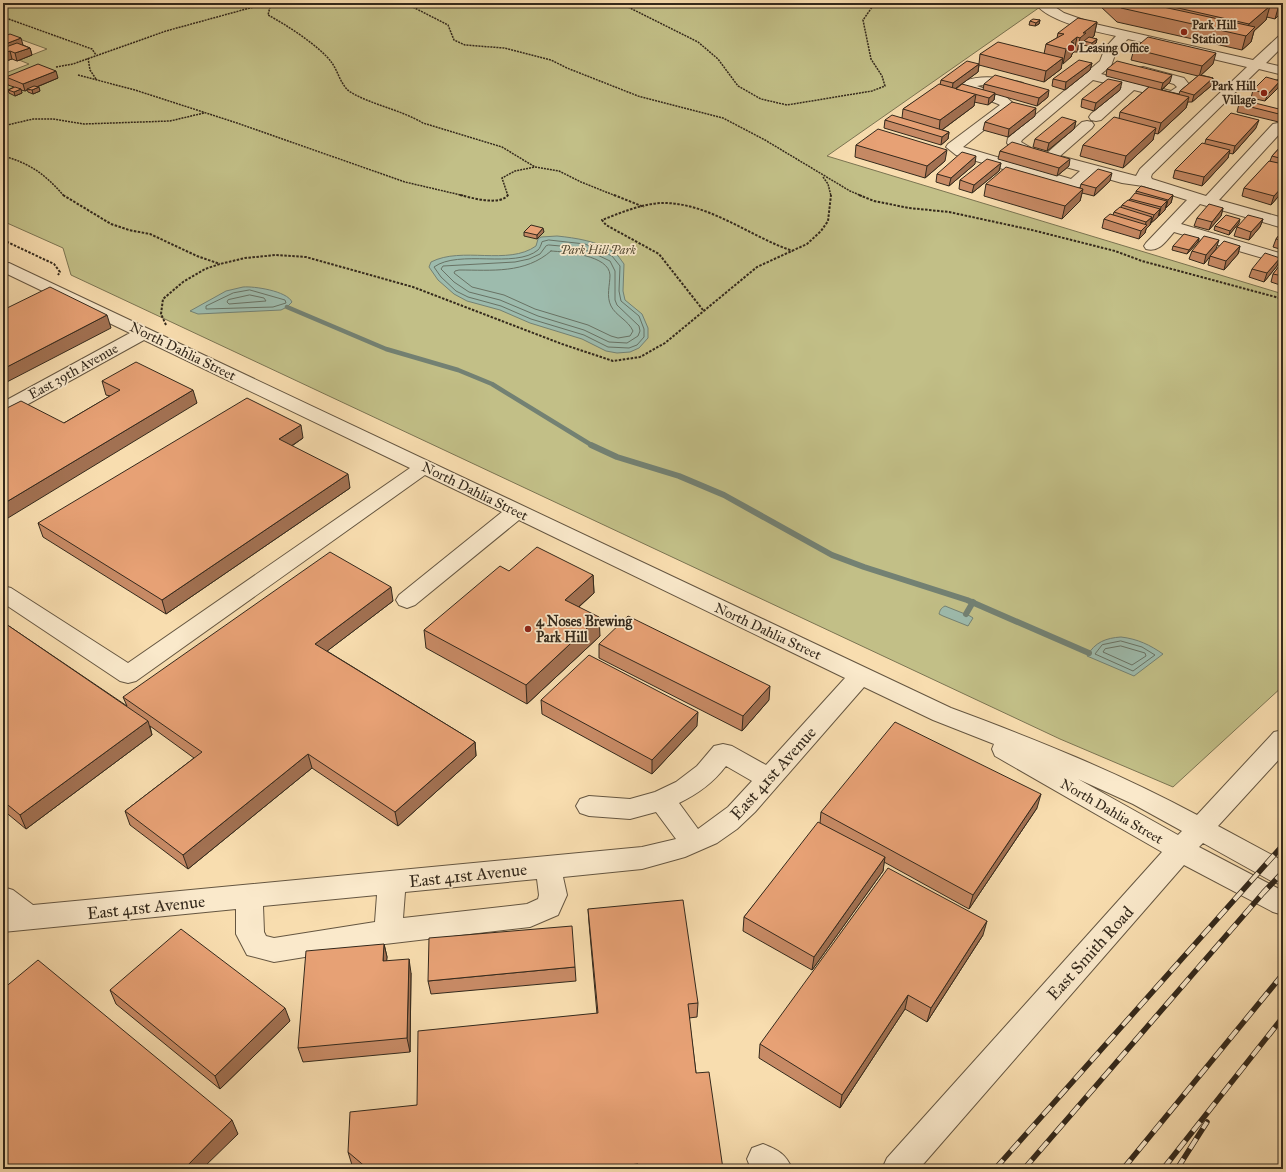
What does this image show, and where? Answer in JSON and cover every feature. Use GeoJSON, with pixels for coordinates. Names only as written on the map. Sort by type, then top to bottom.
{"type":"FeatureCollection","features":[{"type":"Feature","properties":{"kind":"street"},"geometry":{"type":"LineString","coordinates":[[1041,3],[1060,16],[1106,31],[1126,34],[1283,71]]}},
{"type":"Feature","properties":{"kind":"street"},"geometry":{"type":"LineString","coordinates":[[1058,3],[1080,17],[1126,34]]}},
{"type":"Feature","properties":{"kind":"street"},"geometry":{"type":"LineString","coordinates":[[1126,34],[1111,48],[1106,63],[1015,138],[1014,143],[1023,150],[1132,180],[1146,182],[1165,189],[1283,223]]}},
{"type":"Feature","properties":{"kind":"street"},"geometry":{"type":"LineString","coordinates":[[1146,182],[1142,177],[1145,172],[1283,39]]}},
{"type":"Feature","properties":{"kind":"street"},"geometry":{"type":"LineString","coordinates":[[1091,76],[1174,96],[1184,87],[1180,81],[1172,78],[1106,63]]}},
{"type":"Feature","properties":{"kind":"street"},"geometry":{"type":"LineString","coordinates":[[1018,104],[976,92],[970,87],[969,84],[977,80],[994,80],[1029,89]]}},
{"type":"Feature","properties":{"kind":"street"},"geometry":{"type":"LineString","coordinates":[[1050,158],[1131,86]]}},
{"type":"Feature","properties":{"kind":"street"},"geometry":{"type":"LineString","coordinates":[[1050,95],[1064,98]]}},
{"type":"Feature","properties":{"kind":"street"},"geometry":{"type":"LineString","coordinates":[[961,152],[953,147],[1008,105],[1004,100]]}},
{"type":"Feature","properties":{"kind":"street"},"geometry":{"type":"LineString","coordinates":[[1033,108],[1047,112]]}},
{"type":"Feature","properties":{"kind":"street"},"geometry":{"type":"LineString","coordinates":[[1209,109],[1224,113]]}},
{"type":"Feature","properties":{"kind":"street"},"geometry":{"type":"LineString","coordinates":[[1263,123],[1281,127]]}},
{"type":"Feature","properties":{"kind":"street"},"geometry":{"type":"LineString","coordinates":[[1152,246],[1171,226],[1203,200],[1281,127]]}},
{"type":"Feature","properties":{"kind":"street"},"geometry":{"type":"LineString","coordinates":[[939,147],[1074,185],[1091,169]]}},
{"type":"Feature","properties":{"kind":"street"},"geometry":{"type":"LineString","coordinates":[[1171,226],[1283,259]]}},
{"type":"Feature","properties":{"kind":"street","name":"North Dahlia Street"},"geometry":{"type":"LineString","coordinates":[[9,268],[942,714],[1181,851],[1283,904]]}},
{"type":"Feature","properties":{"kind":"street","name":"East 39th Avenue"},"geometry":{"type":"LineString","coordinates":[[3,410],[143,333]]}},
{"type":"Feature","properties":{"kind":"street"},"geometry":{"type":"LineString","coordinates":[[3,593],[128,676],[424,467]]}},
{"type":"Feature","properties":{"kind":"street"},"geometry":{"type":"LineString","coordinates":[[407,600],[517,511]]}},
{"type":"Feature","properties":{"kind":"street","name":"East 41st Avenue"},"geometry":{"type":"LineString","coordinates":[[3,920],[642,858],[664,853],[694,843],[709,836],[729,822],[861,675]]}},
{"type":"Feature","properties":{"kind":"street","name":"North Dahlia Street"},"geometry":{"type":"LineString","coordinates":[[942,714],[1044,753],[1103,779],[1154,803],[1283,874]]}},
{"type":"Feature","properties":{"kind":"street","name":"East Smith Road"},"geometry":{"type":"LineString","coordinates":[[898,1169],[1200,828],[1283,739]]}},
{"type":"Feature","properties":{"kind":"street"},"geometry":{"type":"LineString","coordinates":[[589,806],[630,809],[662,800],[686,789],[706,773],[723,753],[769,779]]}},
{"type":"Feature","properties":{"kind":"street"},"geometry":{"type":"LineString","coordinates":[[662,800],[694,843]]}},
{"type":"Feature","properties":{"kind":"street"},"geometry":{"type":"LineString","coordinates":[[250,897],[250,934],[257,946],[274,950],[388,932],[530,915],[548,907],[553,895],[548,867]]}},
{"type":"Feature","properties":{"kind":"street"},"geometry":{"type":"LineString","coordinates":[[388,932],[392,882]]}},
{"type":"Feature","properties":{"kind":"street"},"geometry":{"type":"LineString","coordinates":[[3,898],[29,918]]}},
{"type":"Feature","properties":{"kind":"path"},"geometry":{"type":"LineString","coordinates":[[56,68],[185,26],[268,3]]}},
{"type":"Feature","properties":{"kind":"path"},"geometry":{"type":"LineString","coordinates":[[275,3],[270,7],[268,15],[285,24],[322,52],[332,63],[343,85],[351,93],[413,117],[423,123],[502,147],[535,167]]}},
{"type":"Feature","properties":{"kind":"path"},"geometry":{"type":"LineString","coordinates":[[405,3],[448,25],[454,40],[465,45],[504,48],[551,60],[567,68],[638,96],[723,118],[765,140],[850,191],[874,201],[910,208],[949,212],[1032,230],[1115,251],[1135,259],[1283,299]]}},
{"type":"Feature","properties":{"kind":"path"},"geometry":{"type":"LineString","coordinates":[[620,3],[698,42],[718,59],[738,86],[761,99],[787,104],[872,91],[885,86],[884,77],[873,62],[868,29],[863,20],[875,3]]}},
{"type":"Feature","properties":{"kind":"path"},"geometry":{"type":"LineString","coordinates":[[3,18],[92,49],[96,55]]}},
{"type":"Feature","properties":{"kind":"path"},"geometry":{"type":"LineString","coordinates":[[88,58],[90,70],[96,79]]}},
{"type":"Feature","properties":{"kind":"path"},"geometry":{"type":"LineString","coordinates":[[78,75],[135,90],[405,182],[482,200],[502,200],[508,196],[502,178],[515,171],[535,167],[559,171],[581,182],[644,207]]}},
{"type":"Feature","properties":{"kind":"path"},"geometry":{"type":"LineString","coordinates":[[3,126],[33,119],[53,119],[84,124],[170,121],[204,113]]}},
{"type":"Feature","properties":{"kind":"path"},"geometry":{"type":"LineString","coordinates":[[3,156],[21,161],[50,180],[65,197],[112,224],[129,230],[150,234],[197,256],[220,264]]}},
{"type":"Feature","properties":{"kind":"path"},"geometry":{"type":"LineString","coordinates":[[166,326],[161,314],[163,299],[183,282],[205,269],[220,264],[245,258],[276,255],[319,259],[413,287],[562,344],[613,361],[640,357],[665,343],[703,310],[757,267],[807,244],[822,231],[828,221],[831,193],[828,184],[821,174]]}},
{"type":"Feature","properties":{"kind":"path"},"geometry":{"type":"LineString","coordinates":[[703,310],[659,254],[606,225],[602,220],[622,212],[661,203],[693,207],[781,247],[794,251]]}},
{"type":"Feature","properties":{"kind":"path"},"geometry":{"type":"LineString","coordinates":[[3,240],[54,264],[60,272],[50,288]]}},
{"type":"Feature","properties":{"kind":"green space","name":"Park Hill Park"},"geometry":{"type":"Polygon","coordinates":[[[3,3],[1036,3],[1040,7],[827,156],[1283,294],[1283,686],[1173,787],[1060,739],[71,275],[63,248],[7,223],[3,223],[3,74],[29,64],[19,60],[47,49],[3,33],[3,3]]]}},
{"type":"Feature","properties":{"kind":"water"},"geometry":{"type":"Polygon","coordinates":[[[557,236],[579,239],[601,245],[614,252],[621,259],[624,264],[623,291],[625,300],[642,314],[648,328],[648,338],[639,348],[630,352],[617,353],[606,351],[582,339],[530,323],[500,310],[467,301],[454,294],[438,280],[429,267],[431,262],[443,258],[470,255],[499,256],[525,252],[536,246],[538,239],[541,237],[557,236]]]}},
{"type":"Feature","properties":{"kind":"water"},"geometry":{"type":"Polygon","coordinates":[[[243,287],[262,288],[277,292],[289,298],[292,302],[281,310],[198,314],[190,311],[226,291],[243,287]]]}},
{"type":"Feature","properties":{"kind":"water"},"geometry":{"type":"Polygon","coordinates":[[[945,606],[973,618],[968,626],[939,614],[941,609],[945,606]]]}},
{"type":"Feature","properties":{"kind":"water"},"geometry":{"type":"Polygon","coordinates":[[[1121,637],[1144,643],[1163,654],[1134,676],[1087,656],[1097,644],[1110,638],[1121,637]]]}},
{"type":"Feature","properties":{"kind":"building"},"geometry":{"type":"Polygon","coordinates":[[[1115,3],[1145,3],[1255,27],[1246,36],[1121,8],[1115,3]]]}},
{"type":"Feature","properties":{"kind":"building"},"geometry":{"type":"Polygon","coordinates":[[[1156,3],[1256,3],[1270,6],[1249,24],[1156,3]]]}},
{"type":"Feature","properties":{"kind":"building"},"geometry":{"type":"Polygon","coordinates":[[[1269,3],[1281,3],[1279,5],[1269,3]]]}},
{"type":"Feature","properties":{"kind":"building"},"geometry":{"type":"Polygon","coordinates":[[[1078,18],[1097,22],[1083,33],[1086,33],[1080,38],[1077,37],[1071,42],[1074,43],[1066,49],[1046,44],[1064,34],[1058,33],[1078,18]]]}},
{"type":"Feature","properties":{"kind":"building"},"geometry":{"type":"Polygon","coordinates":[[[1033,19],[1040,20],[1036,23],[1030,21],[1033,19]]]}},
{"type":"Feature","properties":{"kind":"building"},"geometry":{"type":"Polygon","coordinates":[[[10,34],[21,38],[3,45],[3,37],[10,34]]]}},
{"type":"Feature","properties":{"kind":"building"},"geometry":{"type":"Polygon","coordinates":[[[1089,37],[1097,39],[1092,43],[1084,41],[1089,37]]]}},
{"type":"Feature","properties":{"kind":"building"},"geometry":{"type":"Polygon","coordinates":[[[1148,37],[1216,53],[1202,66],[1134,49],[1148,37]]]}},
{"type":"Feature","properties":{"kind":"building"},"geometry":{"type":"Polygon","coordinates":[[[998,42],[1063,58],[1046,71],[980,54],[998,42]]]}},
{"type":"Feature","properties":{"kind":"building"},"geometry":{"type":"Polygon","coordinates":[[[17,43],[30,48],[15,53],[10,51],[3,53],[3,48],[17,43]]]}},
{"type":"Feature","properties":{"kind":"building"},"geometry":{"type":"Polygon","coordinates":[[[1079,60],[1092,63],[1066,82],[1053,79],[1079,60]]]}},
{"type":"Feature","properties":{"kind":"building"},"geometry":{"type":"Polygon","coordinates":[[[967,61],[979,64],[953,83],[941,80],[967,61]]]}},
{"type":"Feature","properties":{"kind":"building"},"geometry":{"type":"Polygon","coordinates":[[[1117,61],[1172,75],[1163,83],[1107,69],[1117,61]]]}},
{"type":"Feature","properties":{"kind":"building"},"geometry":{"type":"Polygon","coordinates":[[[38,64],[56,71],[23,84],[6,77],[38,64]]]}},
{"type":"Feature","properties":{"kind":"building"},"geometry":{"type":"Polygon","coordinates":[[[995,75],[1049,90],[1039,98],[984,84],[995,75]]]}},
{"type":"Feature","properties":{"kind":"building"},"geometry":{"type":"Polygon","coordinates":[[[1199,75],[1213,78],[1194,95],[1180,91],[1199,75]]]}},
{"type":"Feature","properties":{"kind":"building"},"geometry":{"type":"Polygon","coordinates":[[[1266,77],[1280,81],[1268,94],[1253,90],[1266,77]]]}},
{"type":"Feature","properties":{"kind":"building"},"geometry":{"type":"Polygon","coordinates":[[[1108,79],[1122,82],[1096,103],[1082,99],[1108,79]]]}},
{"type":"Feature","properties":{"kind":"building"},"geometry":{"type":"Polygon","coordinates":[[[1282,79],[1283,83],[1279,84],[1280,81],[1277,80],[1282,79]]]}},
{"type":"Feature","properties":{"kind":"building"},"geometry":{"type":"Polygon","coordinates":[[[939,84],[976,94],[940,120],[903,109],[939,84]]]}},
{"type":"Feature","properties":{"kind":"building"},"geometry":{"type":"Polygon","coordinates":[[[962,84],[995,93],[989,98],[956,89],[962,84]]]}},
{"type":"Feature","properties":{"kind":"building"},"geometry":{"type":"Polygon","coordinates":[[[34,86],[39,87],[32,90],[27,89],[34,86]]]}},
{"type":"Feature","properties":{"kind":"building"},"geometry":{"type":"Polygon","coordinates":[[[15,87],[21,89],[14,92],[8,90],[15,87]]]}},
{"type":"Feature","properties":{"kind":"building"},"geometry":{"type":"Polygon","coordinates":[[[1149,87],[1189,97],[1161,123],[1120,112],[1149,87]]]}},
{"type":"Feature","properties":{"kind":"building"},"geometry":{"type":"Polygon","coordinates":[[[1243,100],[1283,110],[1283,115],[1239,104],[1243,100]]]}},
{"type":"Feature","properties":{"kind":"building"},"geometry":{"type":"Polygon","coordinates":[[[1012,102],[1036,108],[1009,129],[985,122],[1012,102]]]}},
{"type":"Feature","properties":{"kind":"building"},"geometry":{"type":"Polygon","coordinates":[[[1231,113],[1259,120],[1235,146],[1206,139],[1231,113]]]}},
{"type":"Feature","properties":{"kind":"building"},"geometry":{"type":"Polygon","coordinates":[[[892,115],[949,132],[942,137],[885,120],[892,115]]]}},
{"type":"Feature","properties":{"kind":"building"},"geometry":{"type":"Polygon","coordinates":[[[1062,117],[1076,121],[1049,143],[1035,139],[1062,117]]]}},
{"type":"Feature","properties":{"kind":"building"},"geometry":{"type":"Polygon","coordinates":[[[1114,117],[1156,128],[1126,156],[1083,145],[1114,117]]]}},
{"type":"Feature","properties":{"kind":"building"},"geometry":{"type":"Polygon","coordinates":[[[878,129],[947,150],[927,166],[856,145],[878,129]]]}},
{"type":"Feature","properties":{"kind":"building"},"geometry":{"type":"Polygon","coordinates":[[[1012,142],[1070,159],[1059,168],[1000,151],[1012,142]]]}},
{"type":"Feature","properties":{"kind":"building"},"geometry":{"type":"Polygon","coordinates":[[[1202,143],[1230,150],[1204,177],[1175,170],[1202,143]]]}},
{"type":"Feature","properties":{"kind":"building"},"geometry":{"type":"Polygon","coordinates":[[[1283,144],[1283,159],[1272,156],[1283,144]]]}},
{"type":"Feature","properties":{"kind":"building"},"geometry":{"type":"Polygon","coordinates":[[[962,152],[976,156],[951,178],[937,174],[962,152]]]}},
{"type":"Feature","properties":{"kind":"building"},"geometry":{"type":"Polygon","coordinates":[[[987,159],[1001,163],[974,185],[960,180],[987,159]]]}},
{"type":"Feature","properties":{"kind":"building"},"geometry":{"type":"Polygon","coordinates":[[[1269,161],[1283,164],[1283,186],[1274,196],[1244,188],[1269,161]]]}},
{"type":"Feature","properties":{"kind":"building"},"geometry":{"type":"Polygon","coordinates":[[[1006,167],[1083,189],[1065,206],[986,184],[1006,167]]]}},
{"type":"Feature","properties":{"kind":"building"},"geometry":{"type":"Polygon","coordinates":[[[1098,169],[1112,173],[1096,188],[1081,184],[1098,169]]]}},
{"type":"Feature","properties":{"kind":"building"},"geometry":{"type":"Polygon","coordinates":[[[1141,186],[1173,195],[1168,200],[1136,191],[1141,186]]]}},
{"type":"Feature","properties":{"kind":"building"},"geometry":{"type":"Polygon","coordinates":[[[1135,193],[1167,201],[1161,207],[1130,199],[1135,193]]]}},
{"type":"Feature","properties":{"kind":"building"},"geometry":{"type":"Polygon","coordinates":[[[1128,200],[1160,209],[1154,215],[1122,205],[1128,200]]]}},
{"type":"Feature","properties":{"kind":"building"},"geometry":{"type":"Polygon","coordinates":[[[1209,204],[1223,208],[1212,222],[1197,218],[1209,204]]]}},
{"type":"Feature","properties":{"kind":"building"},"geometry":{"type":"Polygon","coordinates":[[[1120,207],[1152,217],[1146,222],[1114,212],[1120,207]]]}},
{"type":"Feature","properties":{"kind":"building"},"geometry":{"type":"Polygon","coordinates":[[[1110,214],[1147,225],[1141,231],[1104,219],[1110,214]]]}},
{"type":"Feature","properties":{"kind":"building"},"geometry":{"type":"Polygon","coordinates":[[[1226,215],[1240,219],[1230,231],[1215,226],[1226,215]]]}},
{"type":"Feature","properties":{"kind":"building"},"geometry":{"type":"Polygon","coordinates":[[[1248,215],[1263,219],[1251,232],[1237,227],[1248,215]]]}},
{"type":"Feature","properties":{"kind":"building"},"geometry":{"type":"Polygon","coordinates":[[[531,225],[543,228],[537,235],[524,232],[531,225]]]}},
{"type":"Feature","properties":{"kind":"building"},"geometry":{"type":"Polygon","coordinates":[[[1283,230],[1283,241],[1276,239],[1283,230]]]}},
{"type":"Feature","properties":{"kind":"building"},"geometry":{"type":"Polygon","coordinates":[[[1184,234],[1199,238],[1189,250],[1173,246],[1184,234]]]}},
{"type":"Feature","properties":{"kind":"building"},"geometry":{"type":"Polygon","coordinates":[[[1204,236],[1219,240],[1206,255],[1192,251],[1204,236]]]}},
{"type":"Feature","properties":{"kind":"building"},"geometry":{"type":"Polygon","coordinates":[[[1224,241],[1240,246],[1226,261],[1210,256],[1224,241]]]}},
{"type":"Feature","properties":{"kind":"building"},"geometry":{"type":"Polygon","coordinates":[[[1265,253],[1280,258],[1267,273],[1252,269],[1265,253]]]}},
{"type":"Feature","properties":{"kind":"building"},"geometry":{"type":"Polygon","coordinates":[[[1283,261],[1283,276],[1273,274],[1283,261]]]}},
{"type":"Feature","properties":{"kind":"building"},"geometry":{"type":"Polygon","coordinates":[[[50,287],[107,315],[3,369],[3,310],[50,287]]]}},
{"type":"Feature","properties":{"kind":"building"},"geometry":{"type":"Polygon","coordinates":[[[136,362],[193,390],[3,504],[3,410],[21,401],[64,423],[120,390],[102,381],[136,362]]]}},
{"type":"Feature","properties":{"kind":"building"},"geometry":{"type":"Polygon","coordinates":[[[247,398],[301,425],[279,439],[348,474],[162,600],[38,523],[247,398]]]}},
{"type":"Feature","properties":{"kind":"building"},"geometry":{"type":"Polygon","coordinates":[[[537,547],[593,575],[565,600],[599,617],[526,685],[424,630],[500,566],[509,571],[537,547]]]}},
{"type":"Feature","properties":{"kind":"building"},"geometry":{"type":"Polygon","coordinates":[[[330,552],[391,587],[315,644],[475,742],[395,812],[308,754],[183,855],[125,811],[202,752],[123,697],[330,552]]]}},
{"type":"Feature","properties":{"kind":"building"},"geometry":{"type":"Polygon","coordinates":[[[628,616],[770,686],[743,716],[599,644],[628,616]]]}},
{"type":"Feature","properties":{"kind":"building"},"geometry":{"type":"Polygon","coordinates":[[[3,622],[148,721],[20,815],[3,801],[3,622]]]}},
{"type":"Feature","properties":{"kind":"building"},"geometry":{"type":"Polygon","coordinates":[[[589,655],[698,712],[652,760],[541,700],[589,655]]]}},
{"type":"Feature","properties":{"kind":"building"},"geometry":{"type":"Polygon","coordinates":[[[895,722],[1041,794],[973,895],[821,812],[895,722]]]}},
{"type":"Feature","properties":{"kind":"building"},"geometry":{"type":"Polygon","coordinates":[[[818,822],[885,857],[814,957],[744,917],[818,822]]]}},
{"type":"Feature","properties":{"kind":"building"},"geometry":{"type":"Polygon","coordinates":[[[888,868],[987,921],[931,1008],[908,995],[842,1095],[760,1044],[888,868]]]}},
{"type":"Feature","properties":{"kind":"building"},"geometry":{"type":"Polygon","coordinates":[[[683,900],[698,1003],[688,1004],[696,1073],[709,1072],[723,1169],[638,1169],[638,1164],[593,1169],[368,1169],[348,1152],[350,1112],[417,1105],[418,1031],[598,1013],[588,909],[683,900]]]}},
{"type":"Feature","properties":{"kind":"building"},"geometry":{"type":"Polygon","coordinates":[[[572,926],[575,967],[428,981],[429,938],[572,926]]]}},
{"type":"Feature","properties":{"kind":"building"},"geometry":{"type":"Polygon","coordinates":[[[181,929],[285,1008],[215,1076],[110,990],[181,929]]]}},
{"type":"Feature","properties":{"kind":"building"},"geometry":{"type":"Polygon","coordinates":[[[384,944],[383,961],[409,959],[407,1038],[298,1048],[306,951],[384,944]]]}},
{"type":"Feature","properties":{"kind":"building"},"geometry":{"type":"Polygon","coordinates":[[[38,960],[232,1120],[184,1169],[3,1169],[3,989],[38,960]]]}},
{"type":"Feature","properties":{"kind":"waterway"},"geometry":{"type":"LineString","coordinates":[[287,307],[386,349],[458,370],[492,384],[592,446]]}},
{"type":"Feature","properties":{"kind":"waterway"},"geometry":{"type":"LineString","coordinates":[[592,446],[617,457],[679,476],[724,495],[832,555],[973,602]]}},
{"type":"Feature","properties":{"kind":"waterway"},"geometry":{"type":"LineString","coordinates":[[966,614],[973,602]]}},
{"type":"Feature","properties":{"kind":"waterway"},"geometry":{"type":"LineString","coordinates":[[973,602],[1089,653]]}},
{"type":"Feature","properties":{"kind":"railway"},"geometry":{"type":"LineString","coordinates":[[995,1169],[1283,845]]}},
{"type":"Feature","properties":{"kind":"railway"},"geometry":{"type":"LineString","coordinates":[[1024,1169],[1263,893],[1283,872]]}},
{"type":"Feature","properties":{"kind":"railway"},"geometry":{"type":"LineString","coordinates":[[1123,1169],[1283,974]]}},
{"type":"Feature","properties":{"kind":"railway"},"geometry":{"type":"LineString","coordinates":[[1163,1169],[1283,1017]]}},
{"type":"Feature","properties":{"kind":"railway"},"geometry":{"type":"LineString","coordinates":[[1177,1169],[1207,1122]]}},
{"type":"Feature","properties":{"kind":"place","name":"Park Hill Station"},"geometry":{"type":"Point","coordinates":[1184,32]}},
{"type":"Feature","properties":{"kind":"place","name":"Leasing Office"},"geometry":{"type":"Point","coordinates":[1071,48]}},
{"type":"Feature","properties":{"kind":"place","name":"Park Hill Village"},"geometry":{"type":"Point","coordinates":[1264,93]}},
{"type":"Feature","properties":{"kind":"place","name":"4 Noses Brewing Park Hill"},"geometry":{"type":"Point","coordinates":[528,629]}}]}
